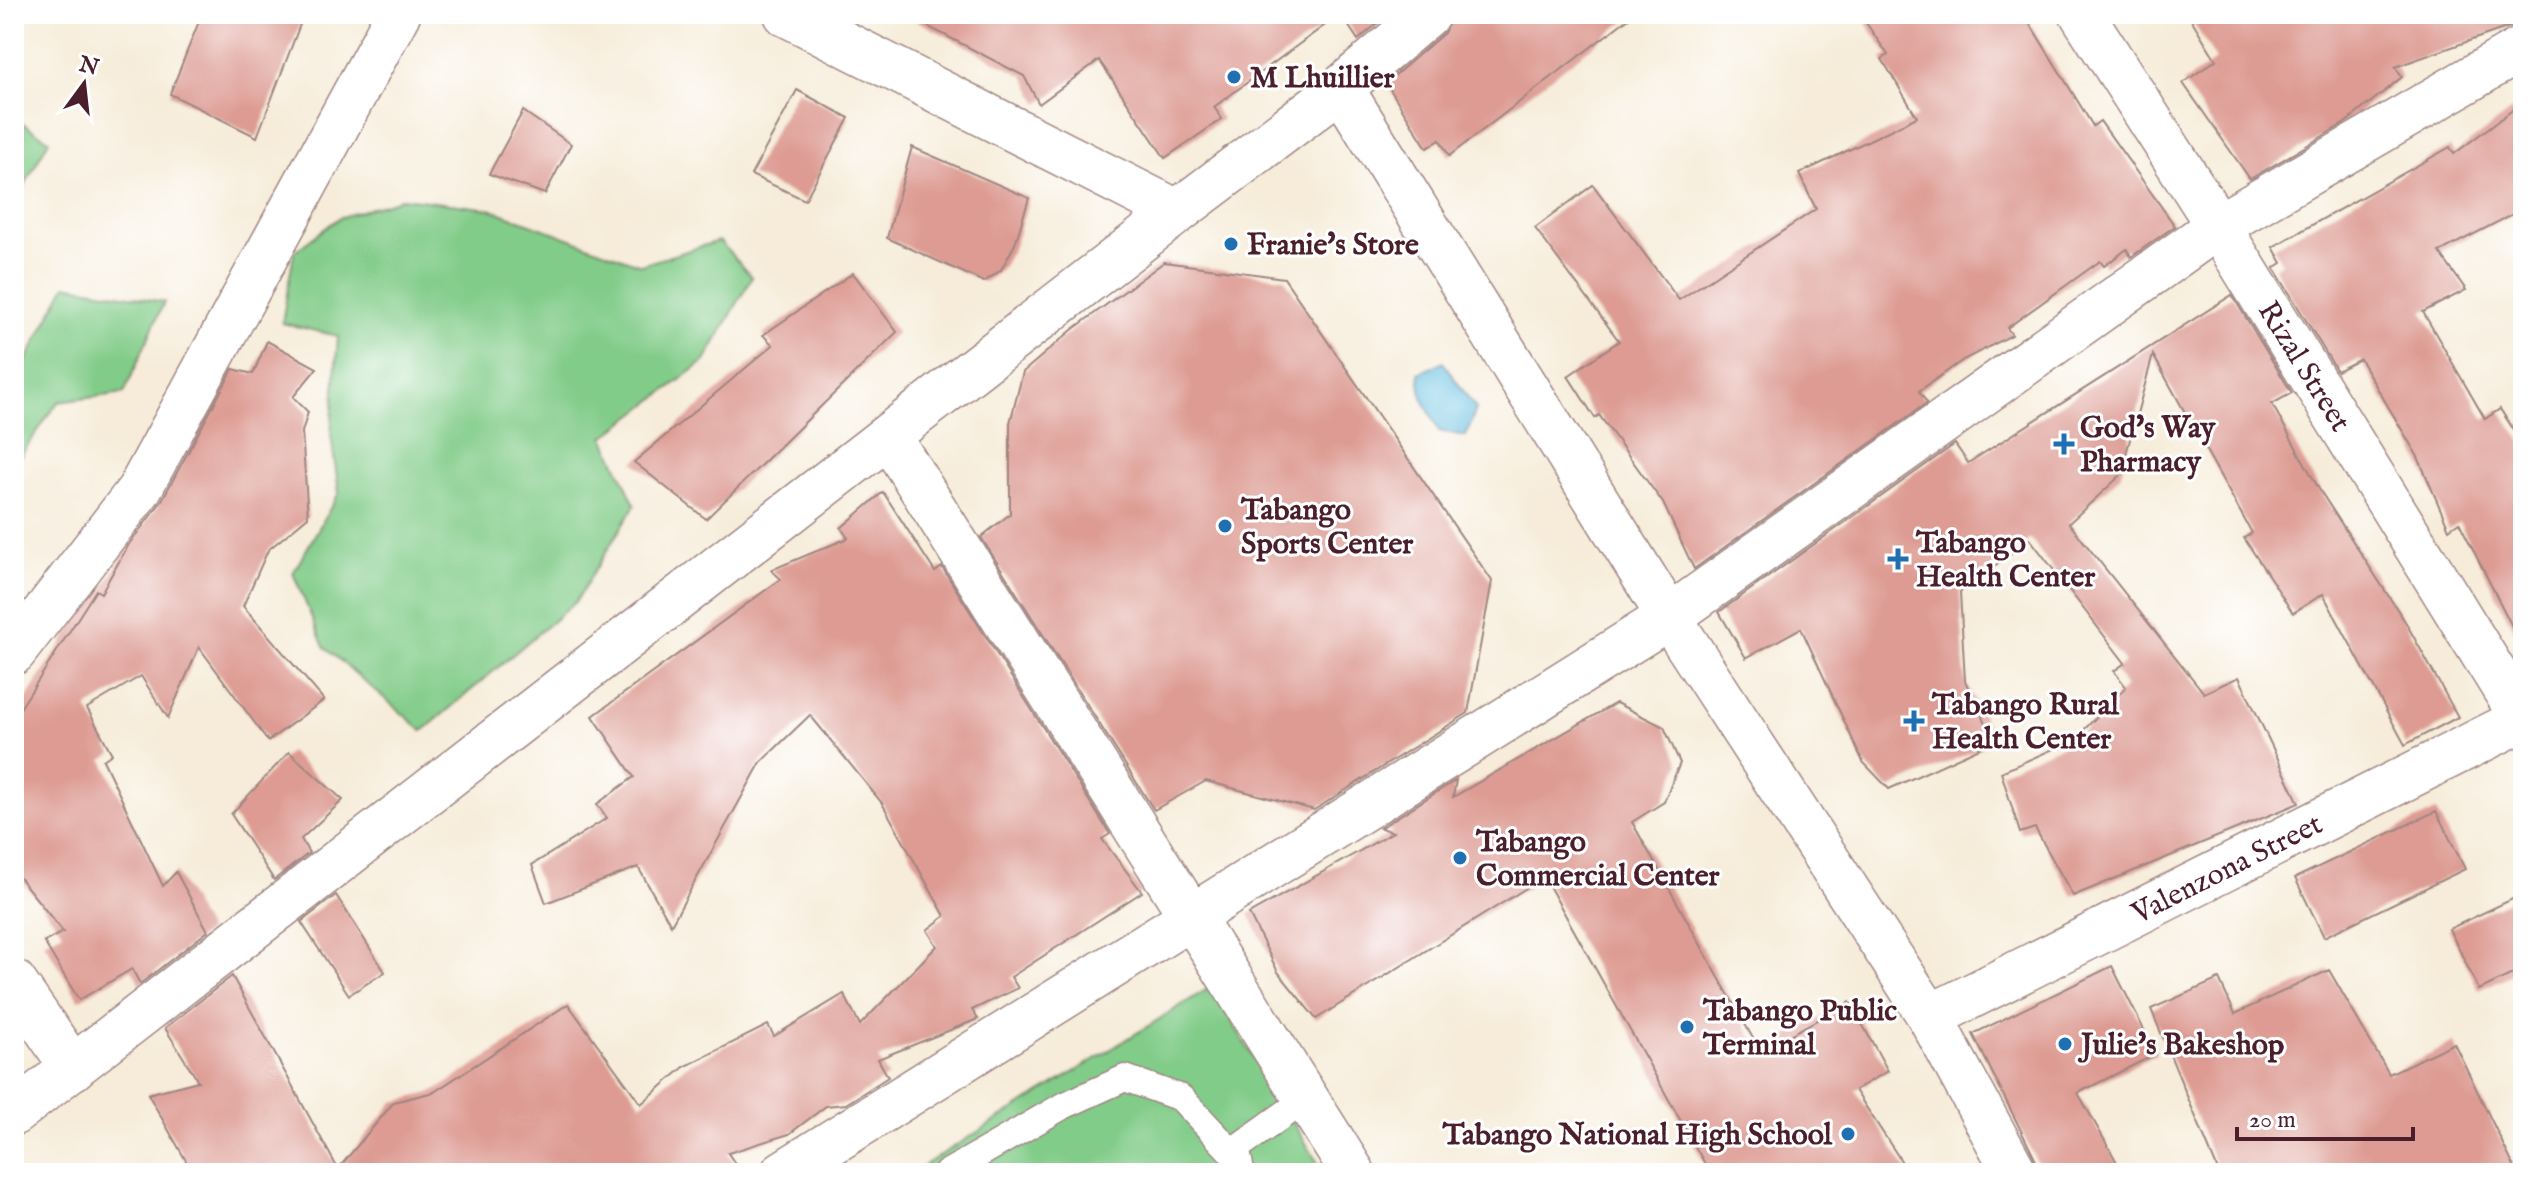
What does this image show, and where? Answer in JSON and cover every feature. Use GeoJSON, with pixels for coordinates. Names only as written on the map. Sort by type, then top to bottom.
{"type":"FeatureCollection","features":[{"type":"Feature","properties":{"kind":"street"},"geometry":{"type":"LineString","coordinates":[[14,652],[139,490],[398,14]]}},
{"type":"Feature","properties":{"kind":"street"},"geometry":{"type":"LineString","coordinates":[[786,14],[1177,212]]}},
{"type":"Feature","properties":{"kind":"street"},"geometry":{"type":"LineString","coordinates":[[14,1113],[1341,88],[1428,14]]}},
{"type":"Feature","properties":{"kind":"street","name":"Rizal Street"},"geometry":{"type":"LineString","coordinates":[[2082,14],[2218,226],[2523,720]]}},
{"type":"Feature","properties":{"kind":"street"},"geometry":{"type":"LineString","coordinates":[[783,1173],[1669,617],[2218,226],[2523,48]]}},
{"type":"Feature","properties":{"kind":"street"},"geometry":{"type":"LineString","coordinates":[[1341,88],[1669,617],[1930,1017],[2015,1173]]}},
{"type":"Feature","properties":{"kind":"street"},"geometry":{"type":"LineString","coordinates":[[889,437],[1353,1173]]}},
{"type":"Feature","properties":{"kind":"street","name":"Valenzona Street"},"geometry":{"type":"LineString","coordinates":[[1930,1017],[2523,720]]}},
{"type":"Feature","properties":{"kind":"street"},"geometry":{"type":"LineString","coordinates":[[14,982],[73,1068]]}},
{"type":"Feature","properties":{"kind":"lane"},"geometry":{"type":"LineString","coordinates":[[947,1173],[1061,1107],[1125,1078],[1181,1098],[1236,1162],[1307,1098]]}},
{"type":"Feature","properties":{"kind":"green space"},"geometry":{"type":"Polygon","coordinates":[[[14,118],[49,140],[14,205],[14,118]]]}},
{"type":"Feature","properties":{"kind":"green space"},"geometry":{"type":"Polygon","coordinates":[[[403,198],[490,209],[641,265],[719,241],[752,277],[705,361],[604,437],[635,505],[576,601],[423,731],[324,647],[293,573],[339,493],[331,435],[338,336],[282,323],[294,252],[339,218],[403,198]]]}},
{"type":"Feature","properties":{"kind":"green space"},"geometry":{"type":"Polygon","coordinates":[[[66,285],[164,302],[124,393],[58,402],[14,465],[14,384],[66,285]]]}},
{"type":"Feature","properties":{"kind":"green space"},"geometry":{"type":"Polygon","coordinates":[[[1211,987],[1324,1173],[912,1173],[1211,987]]]}},
{"type":"Feature","properties":{"kind":"water"},"geometry":{"type":"Polygon","coordinates":[[[1443,362],[1476,409],[1466,436],[1439,431],[1422,397],[1419,373],[1443,362]]]}},
{"type":"Feature","properties":{"kind":"building"},"geometry":{"type":"Polygon","coordinates":[[[202,14],[304,14],[257,137],[170,94],[202,14]]]}},
{"type":"Feature","properties":{"kind":"building"},"geometry":{"type":"Polygon","coordinates":[[[904,14],[1340,14],[1214,107],[1222,119],[1165,158],[1099,60],[1039,104],[1024,76],[904,14]]]}},
{"type":"Feature","properties":{"kind":"building"},"geometry":{"type":"Polygon","coordinates":[[[1341,14],[1389,14],[1358,40],[1341,14]]]}},
{"type":"Feature","properties":{"kind":"building"},"geometry":{"type":"Polygon","coordinates":[[[1452,14],[1634,14],[1449,156],[1440,140],[1427,148],[1386,83],[1444,33],[1452,14]]]}},
{"type":"Feature","properties":{"kind":"building"},"geometry":{"type":"Polygon","coordinates":[[[1860,14],[2024,14],[2093,126],[2100,121],[2175,226],[2131,257],[2127,249],[2104,266],[2100,261],[2007,328],[2012,335],[1963,360],[1919,391],[1927,403],[1694,569],[1663,503],[1599,415],[1595,418],[1568,376],[1619,341],[1535,228],[1593,185],[1679,300],[1816,209],[1799,174],[1917,117],[1882,59],[1888,55],[1860,14]]]}},
{"type":"Feature","properties":{"kind":"building"},"geometry":{"type":"Polygon","coordinates":[[[2188,14],[2523,14],[2523,22],[2395,67],[2402,77],[2345,123],[2250,179],[2183,83],[2216,60],[2188,14]]]}},
{"type":"Feature","properties":{"kind":"building"},"geometry":{"type":"Polygon","coordinates":[[[797,90],[849,118],[805,200],[751,175],[797,90]]]}},
{"type":"Feature","properties":{"kind":"building"},"geometry":{"type":"Polygon","coordinates":[[[2523,102],[2523,209],[2439,252],[2466,290],[2423,312],[2485,419],[2500,409],[2523,444],[2523,648],[2459,522],[2449,529],[2418,457],[2360,359],[2337,371],[2274,268],[2282,263],[2273,247],[2450,147],[2454,154],[2523,102]]]}},
{"type":"Feature","properties":{"kind":"building"},"geometry":{"type":"Polygon","coordinates":[[[523,111],[571,144],[545,194],[489,174],[523,111]]]}},
{"type":"Feature","properties":{"kind":"building"},"geometry":{"type":"Polygon","coordinates":[[[912,147],[1029,198],[1015,244],[1001,270],[984,282],[887,238],[912,147]]]}},
{"type":"Feature","properties":{"kind":"building","name":"Tabango Sports Center"},"geometry":{"type":"Polygon","coordinates":[[[1164,262],[1284,278],[1492,581],[1468,713],[1314,810],[1206,781],[1154,810],[981,537],[1010,514],[1010,423],[1023,372],[1072,330],[1164,262]]]}},
{"type":"Feature","properties":{"kind":"building"},"geometry":{"type":"Polygon","coordinates":[[[853,273],[897,332],[706,519],[634,462],[773,345],[763,335],[853,273]]]}},
{"type":"Feature","properties":{"kind":"building"},"geometry":{"type":"Polygon","coordinates":[[[2232,295],[2292,393],[2272,404],[2319,489],[2406,623],[2458,717],[2405,745],[2323,594],[2293,613],[2244,538],[2252,533],[2153,355],[2120,476],[2069,523],[2204,693],[2239,677],[2299,803],[2073,896],[2035,828],[2020,833],[2001,772],[2074,740],[2126,687],[2114,671],[2125,663],[2030,539],[1960,592],[1965,681],[1995,741],[1889,789],[1863,762],[1801,628],[1746,658],[1719,612],[1955,444],[1968,463],[2232,295]]]}},
{"type":"Feature","properties":{"kind":"building"},"geometry":{"type":"Polygon","coordinates":[[[267,341],[317,368],[293,397],[308,412],[302,432],[308,517],[268,550],[243,606],[324,700],[268,741],[199,647],[168,718],[141,676],[87,708],[112,754],[103,760],[163,886],[176,872],[208,931],[140,984],[132,969],[79,1000],[44,942],[63,932],[14,871],[14,718],[96,590],[101,593],[129,544],[161,502],[233,369],[253,374],[267,341]]]}},
{"type":"Feature","properties":{"kind":"building"},"geometry":{"type":"Polygon","coordinates":[[[883,492],[935,572],[942,567],[1110,834],[1102,839],[1142,892],[1011,977],[1018,988],[972,1010],[978,1019],[878,1059],[888,1077],[846,1104],[826,1106],[789,1134],[728,1153],[741,1173],[193,1173],[148,1094],[198,1081],[165,1028],[232,976],[338,1169],[394,1102],[434,1092],[568,1004],[641,1104],[684,1067],[768,1025],[774,1036],[844,994],[860,1025],[937,946],[927,930],[945,916],[882,803],[810,715],[761,762],[671,925],[638,867],[546,903],[532,865],[607,818],[597,804],[634,777],[593,716],[781,579],[771,570],[848,538],[841,528],[883,492]]]}},
{"type":"Feature","properties":{"kind":"building"},"geometry":{"type":"Polygon","coordinates":[[[1616,703],[1664,727],[1680,763],[1664,802],[1632,822],[1760,1051],[1850,1002],[1888,1071],[1855,1090],[1909,1173],[1710,1173],[1544,877],[1316,1019],[1278,972],[1249,914],[1393,832],[1380,828],[1456,780],[1453,797],[1616,703]]]}},
{"type":"Feature","properties":{"kind":"building"},"geometry":{"type":"Polygon","coordinates":[[[289,752],[343,800],[301,839],[309,853],[274,880],[231,814],[289,752]]]}},
{"type":"Feature","properties":{"kind":"building"},"geometry":{"type":"Polygon","coordinates":[[[2436,811],[2465,869],[2324,937],[2295,878],[2436,811]]]}},
{"type":"Feature","properties":{"kind":"building"},"geometry":{"type":"Polygon","coordinates":[[[2523,894],[2523,969],[2479,990],[2449,929],[2523,894]]]}},
{"type":"Feature","properties":{"kind":"building"},"geometry":{"type":"Polygon","coordinates":[[[336,895],[385,972],[349,995],[301,922],[336,895]]]}},
{"type":"Feature","properties":{"kind":"building","name":"Julie's Bakeshop"},"geometry":{"type":"Polygon","coordinates":[[[2112,966],[2156,1054],[2078,1093],[2123,1173],[2042,1173],[1973,1034],[2112,966]]]}},
{"type":"Feature","properties":{"kind":"building"},"geometry":{"type":"Polygon","coordinates":[[[2329,970],[2389,1074],[2454,1043],[2517,1173],[2219,1173],[2151,1009],[2219,979],[2235,1014],[2329,970]]]}},
{"type":"Feature","properties":{"kind":"place","name":"M Lhuillier"},"geometry":{"type":"Point","coordinates":[1234,77]}},
{"type":"Feature","properties":{"kind":"place","name":"Franie's Store"},"geometry":{"type":"Point","coordinates":[1231,244]}},
{"type":"Feature","properties":{"kind":"place","name":"God's Way Pharmacy"},"geometry":{"type":"Point","coordinates":[2064,444]}},
{"type":"Feature","properties":{"kind":"place","name":"Tabango Sports Center"},"geometry":{"type":"Point","coordinates":[1225,526]}},
{"type":"Feature","properties":{"kind":"place","name":"Tabango Health Center"},"geometry":{"type":"Point","coordinates":[1898,559]}},
{"type":"Feature","properties":{"kind":"place","name":"Tabango Rural Health Center"},"geometry":{"type":"Point","coordinates":[1914,721]}},
{"type":"Feature","properties":{"kind":"place","name":"Tabango Commercial Center"},"geometry":{"type":"Point","coordinates":[1460,858]}},
{"type":"Feature","properties":{"kind":"place","name":"Tabango Public Terminal"},"geometry":{"type":"Point","coordinates":[1687,1027]}},
{"type":"Feature","properties":{"kind":"place","name":"Julie's Bakeshop"},"geometry":{"type":"Point","coordinates":[2065,1044]}},
{"type":"Feature","properties":{"kind":"place","name":"Tabango National High School"},"geometry":{"type":"Point","coordinates":[1848,1134]}}]}
